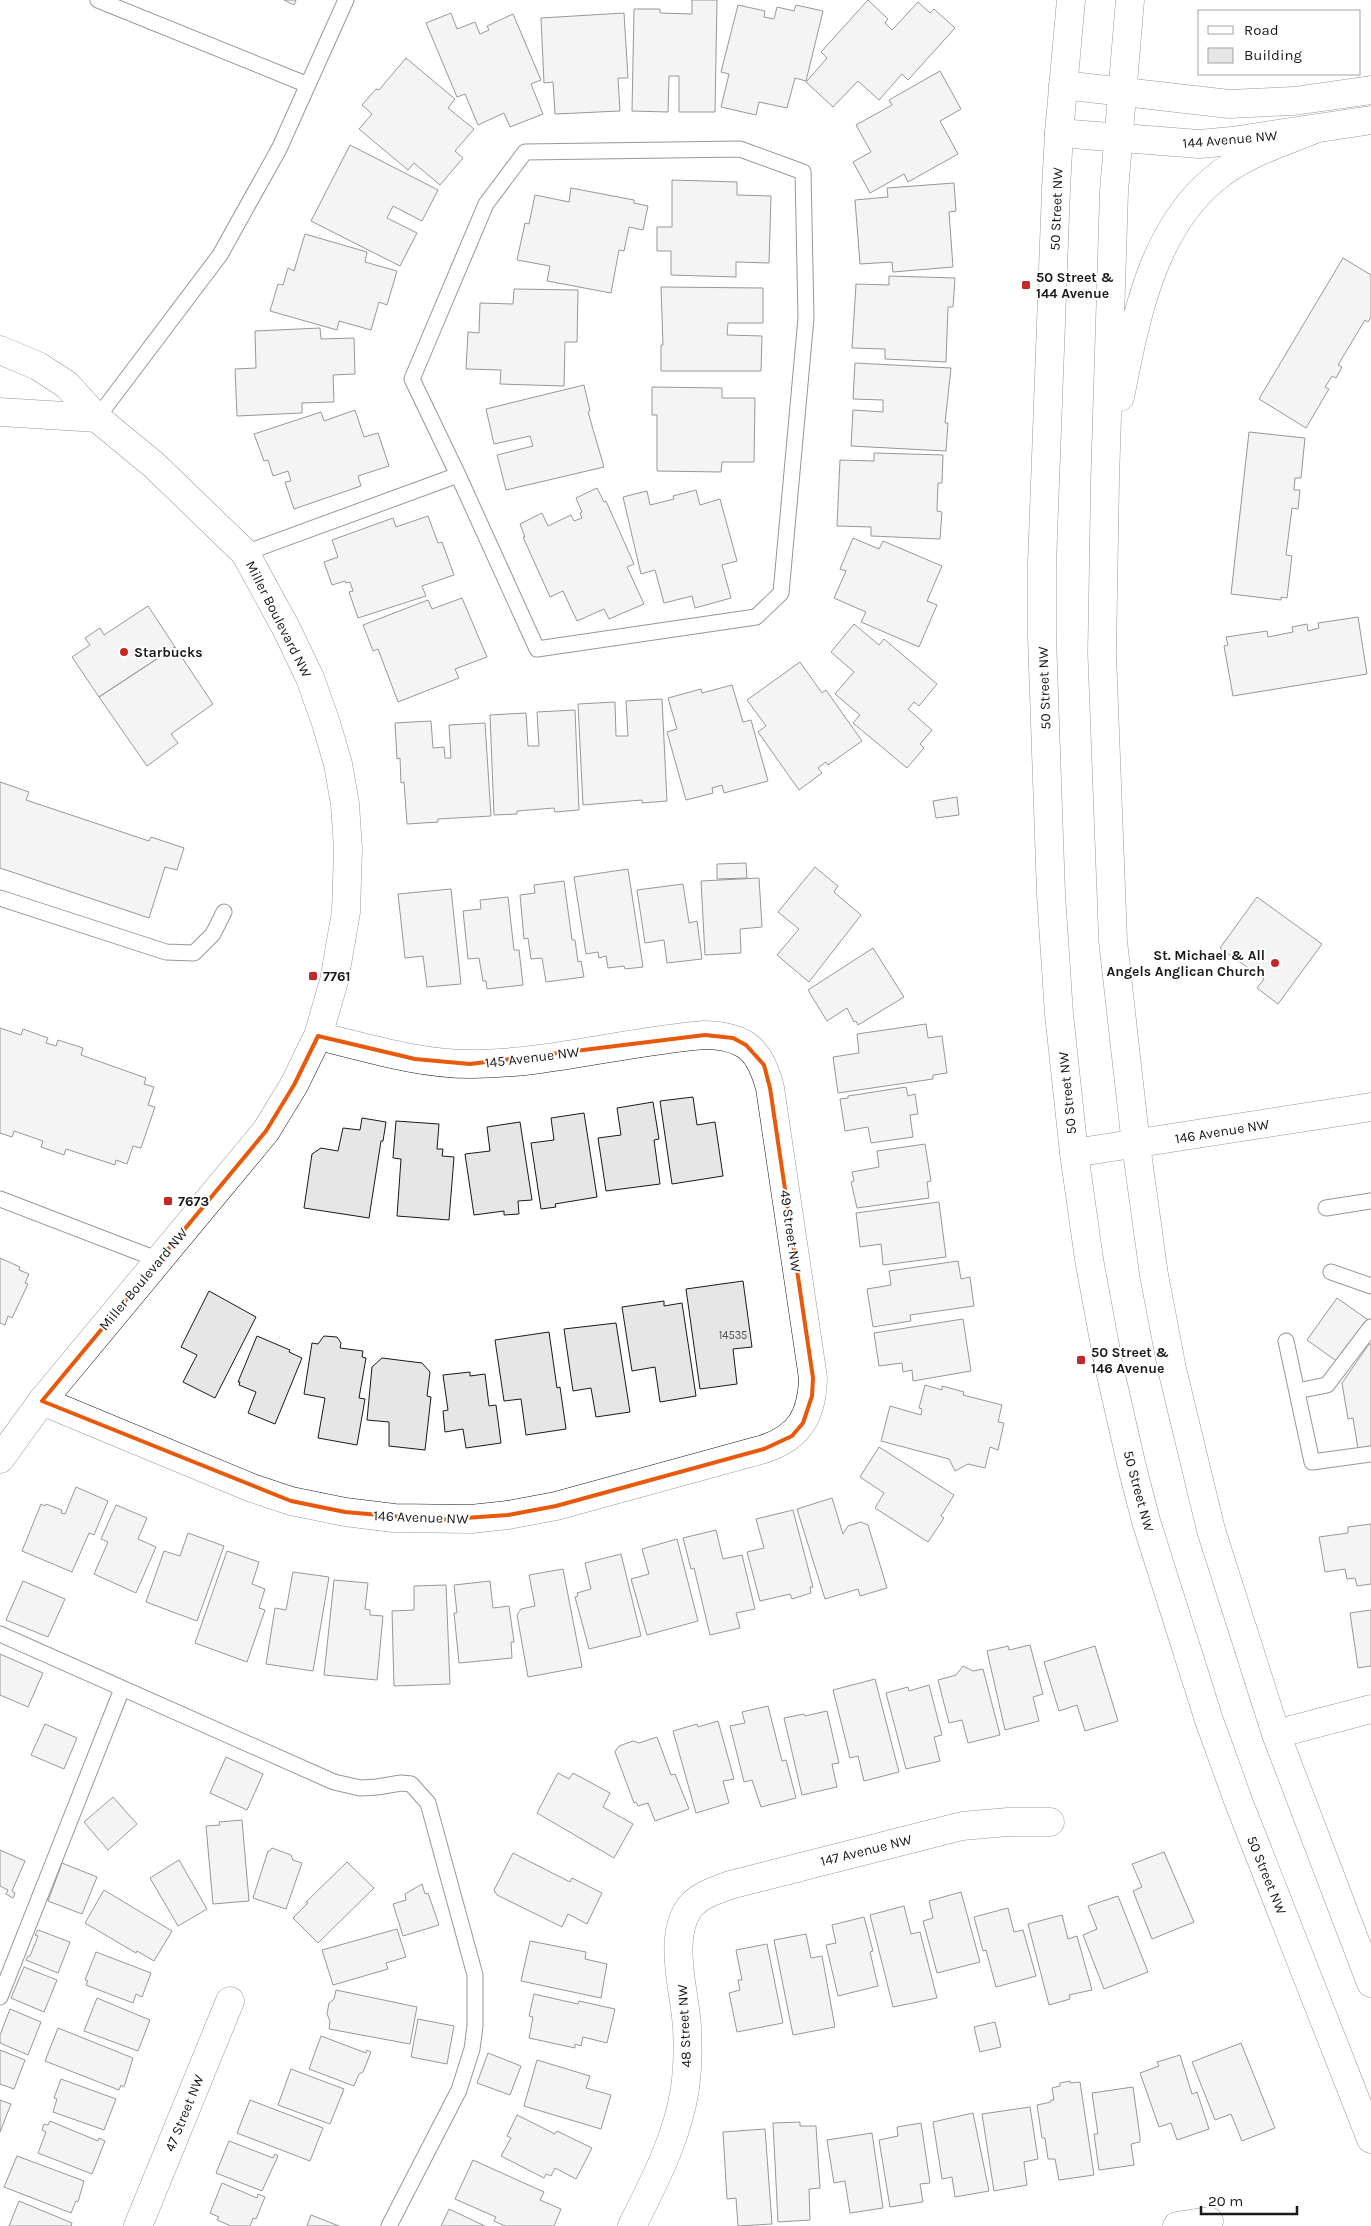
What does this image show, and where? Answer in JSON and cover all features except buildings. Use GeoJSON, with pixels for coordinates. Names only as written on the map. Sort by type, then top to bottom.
{"type":"FeatureCollection","features":[{"type":"Feature","properties":{"kind":"street","name":"50 Street NW"},"geometry":{"type":"LineString","coordinates":[[1071,0],[1059,133],[1042,564],[1042,637],[1051,894],[1060,1014],[1074,1153],[1089,1259],[1108,1362],[1146,1521],[1209,1720],[1239,1803],[1371,2140]]}},
{"type":"Feature","properties":{"kind":"street"},"geometry":{"type":"LineString","coordinates":[[1130,0],[1114,191],[1104,480],[1102,653],[1113,941],[1136,1145],[1154,1275],[1172,1369],[1194,1465],[1213,1536],[1276,1734],[1371,1983]]}},
{"type":"Feature","properties":{"kind":"street"},"geometry":{"type":"LineString","coordinates":[[1063,86],[1229,104],[1294,101],[1371,90]]}},
{"type":"Feature","properties":{"kind":"street","name":"144 Avenue NW"},"geometry":{"type":"LineString","coordinates":[[1059,133],[1199,144],[1371,120]]}},
{"type":"Feature","properties":{"kind":"street"},"geometry":{"type":"LineString","coordinates":[[1104,480],[1134,327],[1146,285],[1181,214],[1214,179],[1234,165],[1315,129]]}},
{"type":"Feature","properties":{"kind":"street","name":"Miller Boulevard NW"},"geometry":{"type":"LineString","coordinates":[[0,350],[38,366],[67,385],[97,418],[154,465],[245,553],[286,628],[310,678],[338,764],[345,804],[348,849],[346,912],[334,981],[318,1036],[294,1085],[266,1131],[3,1449]]}},
{"type":"Feature","properties":{"kind":"street"},"geometry":{"type":"LineString","coordinates":[[0,412],[97,418]]}},
{"type":"Feature","properties":{"kind":"street","name":"145 Avenue NW"},"geometry":{"type":"LineString","coordinates":[[318,1036],[415,1059],[470,1064],[506,1062],[699,1036],[718,1035],[733,1038],[746,1046]]}},
{"type":"Feature","properties":{"kind":"street","name":"49 Street NW"},"geometry":{"type":"LineString","coordinates":[[746,1046],[756,1054],[764,1065],[770,1088],[812,1378],[812,1396],[803,1423]]}},
{"type":"Feature","properties":{"kind":"street","name":"146 Avenue NW"},"geometry":{"type":"LineString","coordinates":[[1074,1153],[1136,1145],[1371,1107]]}},
{"type":"Feature","properties":{"kind":"street","name":"146 Avenue NW"},"geometry":{"type":"LineString","coordinates":[[42,1402],[219,1475],[291,1501],[345,1512],[394,1518],[436,1520],[508,1515],[566,1503],[772,1447],[792,1436],[803,1423]]}},
{"type":"Feature","properties":{"kind":"street"},"geometry":{"type":"LineString","coordinates":[[1276,1734],[1371,1709]]}},
{"type":"Feature","properties":{"kind":"street","name":"147 Avenue NW"},"geometry":{"type":"LineString","coordinates":[[690,1907],[699,1898],[730,1885],[962,1826],[1008,1822],[1050,1822]]}},
{"type":"Feature","properties":{"kind":"street","name":"48 Street NW"},"geometry":{"type":"LineString","coordinates":[[632,2226],[669,2146],[679,2116],[685,2088],[688,2059],[678,1946],[684,1920],[690,1907]]}},
{"type":"Feature","properties":{"kind":"street","name":"47 Street NW"},"geometry":{"type":"LineString","coordinates":[[138,2226],[230,2000]]}},
{"type":"Feature","properties":{"kind":"street"},"geometry":{"type":"LineString","coordinates":[[1177,2226],[1209,2221]]}},
{"type":"Feature","properties":{"kind":"lane"},"geometry":{"type":"LineString","coordinates":[[98,0],[308,85]]}},
{"type":"Feature","properties":{"kind":"lane"},"geometry":{"type":"LineString","coordinates":[[97,418],[220,255],[279,149],[346,0]]}},
{"type":"Feature","properties":{"kind":"lane"},"geometry":{"type":"LineString","coordinates":[[740,149],[803,172],[806,318],[781,592],[756,616],[537,649],[458,475],[412,380],[486,204],[524,152],[740,149]]}},
{"type":"Feature","properties":{"kind":"lane"},"geometry":{"type":"LineString","coordinates":[[245,553],[458,475]]}},
{"type":"Feature","properties":{"kind":"lane"},"geometry":{"type":"LineString","coordinates":[[0,898],[166,952],[194,953],[212,934],[224,912]]}},
{"type":"Feature","properties":{"kind":"lane"},"geometry":{"type":"LineString","coordinates":[[0,1199],[159,1260]]}},
{"type":"Feature","properties":{"kind":"lane"},"geometry":{"type":"LineString","coordinates":[[1326,1208],[1371,1201]]}},
{"type":"Feature","properties":{"kind":"lane"},"geometry":{"type":"LineString","coordinates":[[1331,1272],[1371,1286]]}},
{"type":"Feature","properties":{"kind":"lane"},"geometry":{"type":"LineString","coordinates":[[1297,1391],[1327,1385],[1371,1327]]}},
{"type":"Feature","properties":{"kind":"lane"},"geometry":{"type":"LineString","coordinates":[[1286,1341],[1312,1462],[1371,1454]]}},
{"type":"Feature","properties":{"kind":"lane"},"geometry":{"type":"LineString","coordinates":[[0,1634],[334,1782],[360,1788],[377,1788],[401,1782],[411,1784],[428,1803],[475,1975],[475,2026],[472,2050],[459,2090],[390,2226]]}},
{"type":"Feature","properties":{"kind":"lane"},"geometry":{"type":"LineString","coordinates":[[0,1996],[122,1689]]}},
{"type":"Feature","properties":{"kind":"highlighted area"},"geometry":{"type":"Polygon","coordinates":[[[705,1035],[733,1038],[746,1045],[764,1065],[770,1088],[813,1378],[812,1396],[803,1423],[792,1436],[764,1449],[556,1506],[508,1515],[436,1520],[345,1512],[291,1501],[42,1401],[266,1131],[294,1085],[318,1036],[415,1059],[470,1064],[705,1035]]]}},
{"type":"Feature","properties":{"kind":"place","name":"50 Street & 144 Avenue"},"geometry":{"type":"Point","coordinates":[1026,285]}},
{"type":"Feature","properties":{"kind":"place","name":"Starbucks"},"geometry":{"type":"Point","coordinates":[124,652]}},
{"type":"Feature","properties":{"kind":"place","name":"St. Michael & All Angels Anglican Church"},"geometry":{"type":"Point","coordinates":[1275,963]}},
{"type":"Feature","properties":{"kind":"place","name":"7761"},"geometry":{"type":"Point","coordinates":[313,976]}},
{"type":"Feature","properties":{"kind":"place","name":"7673"},"geometry":{"type":"Point","coordinates":[168,1201]}},
{"type":"Feature","properties":{"kind":"place","name":"50 Street & 146 Avenue"},"geometry":{"type":"Point","coordinates":[1081,1360]}}]}
